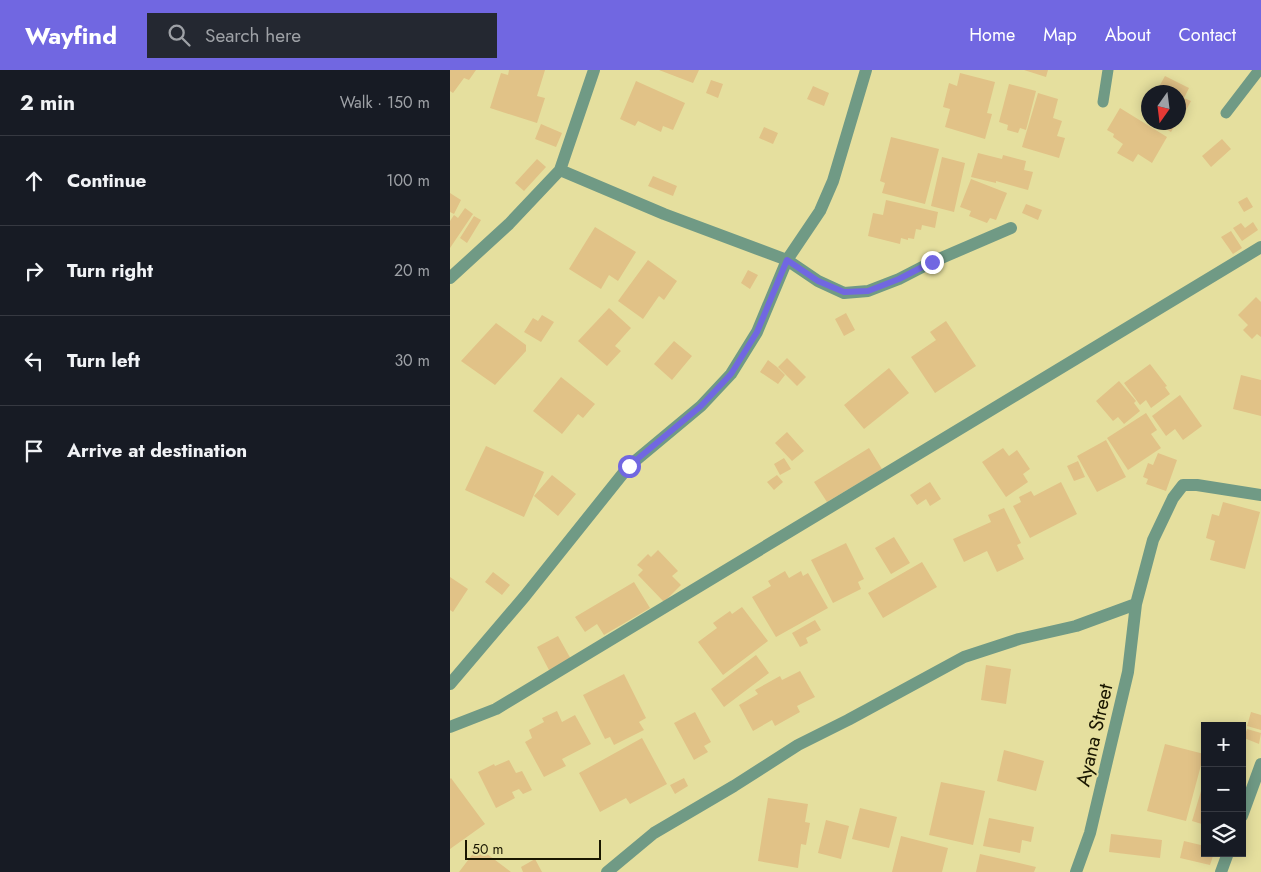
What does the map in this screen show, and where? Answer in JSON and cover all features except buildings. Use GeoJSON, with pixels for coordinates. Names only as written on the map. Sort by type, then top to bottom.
{"type":"FeatureCollection","features":[{"type":"Feature","properties":{"kind":"street"},"geometry":{"type":"LineString","coordinates":[[450,278],[509,224],[560,170],[594,70]]}},
{"type":"Feature","properties":{"kind":"street"},"geometry":{"type":"LineString","coordinates":[[450,684],[525,596],[629,466],[701,406],[731,374],[757,332],[787,260],[820,211],[832,181],[866,70]]}},
{"type":"Feature","properties":{"kind":"street"},"geometry":{"type":"LineString","coordinates":[[560,170],[664,214],[787,260],[818,281],[844,292],[868,291],[899,279],[932,262],[1011,228]]}},
{"type":"Feature","properties":{"kind":"street"},"geometry":{"type":"LineString","coordinates":[[450,727],[496,709],[1261,247]]}},
{"type":"Feature","properties":{"kind":"street","name":"Ayana Street"},"geometry":{"type":"LineString","coordinates":[[1076,872],[1090,833],[1128,672],[1136,604],[1153,540],[1173,498],[1182,485],[1197,485],[1261,495]]}},
{"type":"Feature","properties":{"kind":"street"},"geometry":{"type":"LineString","coordinates":[[607,872],[654,833],[734,786],[798,745],[964,657],[1019,639],[1076,626],[1136,604]]}},
{"type":"Feature","properties":{"kind":"street"},"geometry":{"type":"LineString","coordinates":[[1243,812],[1261,764]]}},
{"type":"Feature","properties":{"kind":"street"},"geometry":{"type":"LineString","coordinates":[[1221,872],[1227,857]]}},
{"type":"Feature","properties":{"kind":"lane"},"geometry":{"type":"LineString","coordinates":[[1103,102],[1108,70]]}},
{"type":"Feature","properties":{"kind":"lane"},"geometry":{"type":"LineString","coordinates":[[1226,112],[1259,70]]}},
{"type":"Feature","properties":{"kind":"route"},"geometry":{"type":"LineString","coordinates":[[629,466],[701,406],[731,374],[757,332],[787,260],[818,281],[844,292],[868,291],[899,279],[932,262]]}}]}
